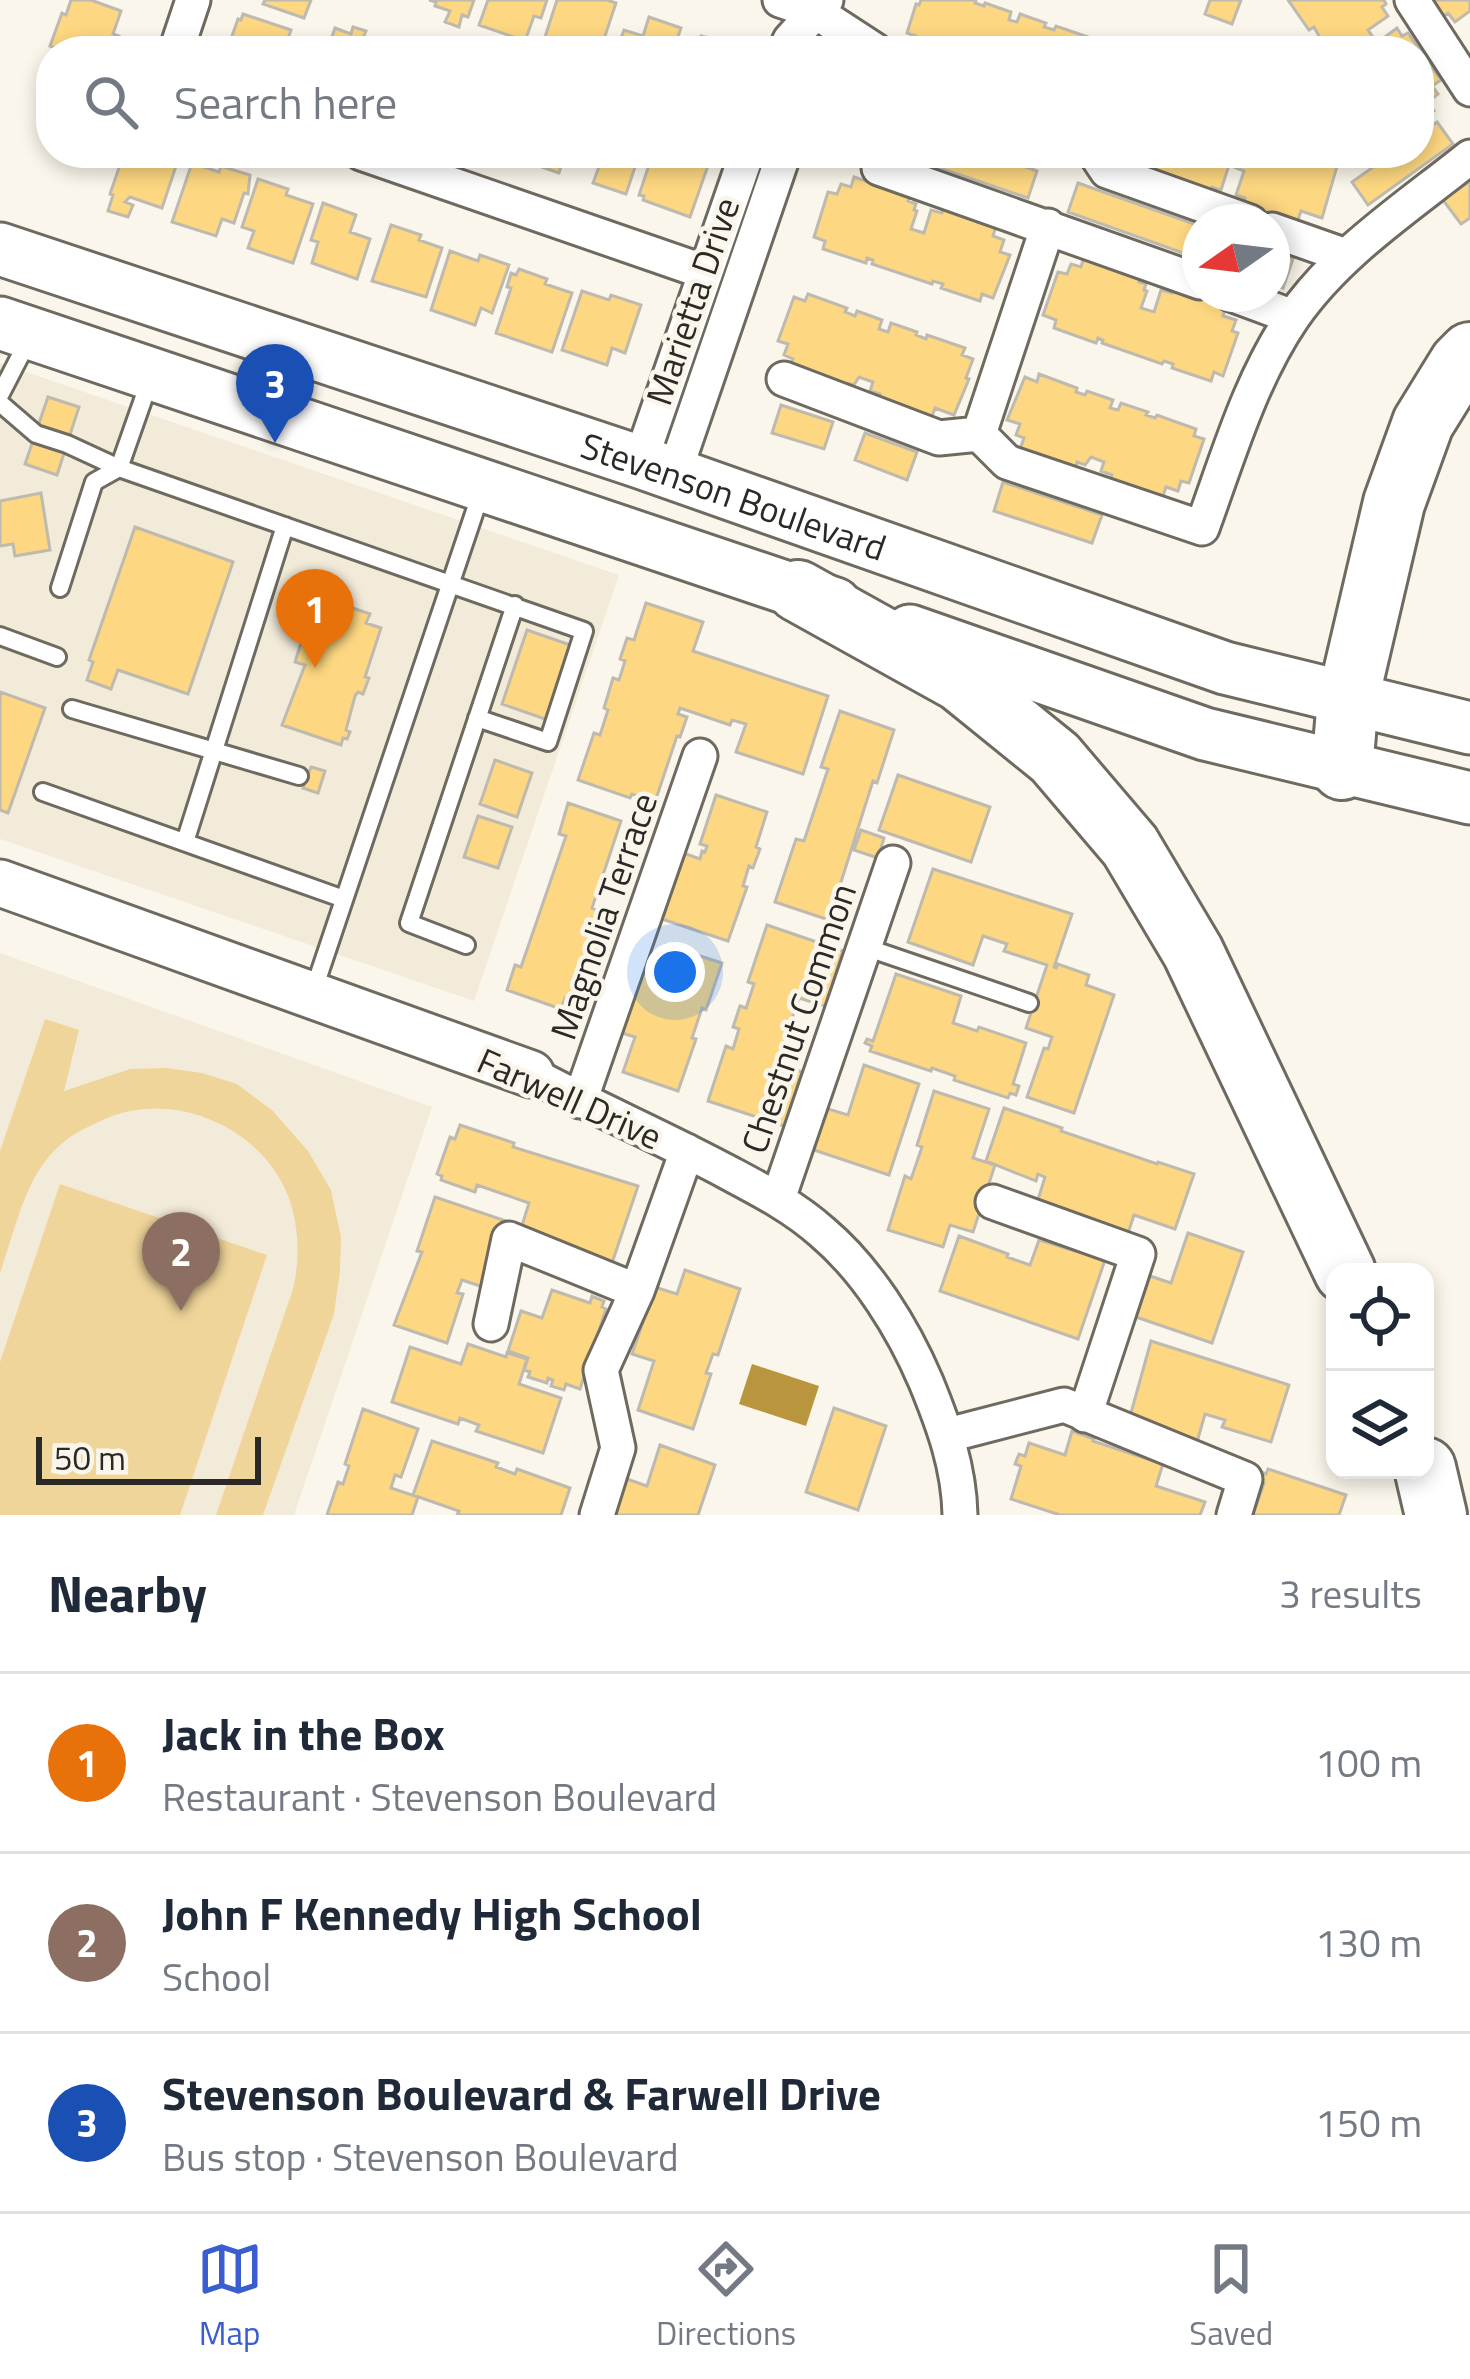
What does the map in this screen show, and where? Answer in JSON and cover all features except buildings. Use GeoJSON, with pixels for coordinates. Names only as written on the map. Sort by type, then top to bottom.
{"type":"FeatureCollection","features":[{"type":"Feature","properties":{"kind":"highway"},"geometry":{"type":"LineString","coordinates":[[1342,769],[1348,699],[1394,502],[1423,423],[1470,353]]}},
{"type":"Feature","properties":{"kind":"highway"},"geometry":{"type":"LineString","coordinates":[[798,591],[960,681],[1055,758],[1130,846],[1193,952],[1341,1263]]}},
{"type":"Feature","properties":{"kind":"highway"},"geometry":{"type":"LineString","coordinates":[[1428,1479],[1436,1515]]}},
{"type":"Feature","properties":{"kind":"main road","name":"Stevenson Boulevard"},"geometry":{"type":"LineString","coordinates":[[0,249],[657,468],[1225,668],[1470,728]]}},
{"type":"Feature","properties":{"kind":"main road","name":"Stevenson Boulevard"},"geometry":{"type":"LineString","coordinates":[[16,328],[798,591],[1178,725],[1470,798]]}},
{"type":"Feature","properties":{"kind":"street"},"geometry":{"type":"LineString","coordinates":[[181,36],[193,0]]}},
{"type":"Feature","properties":{"kind":"street"},"geometry":{"type":"LineString","coordinates":[[780,0],[820,6],[857,36]]}},
{"type":"Feature","properties":{"kind":"street"},"geometry":{"type":"LineString","coordinates":[[1412,0],[1470,88]]}},
{"type":"Feature","properties":{"kind":"street"},"geometry":{"type":"LineString","coordinates":[[794,36],[820,6]]}},
{"type":"Feature","properties":{"kind":"street"},"geometry":{"type":"LineString","coordinates":[[979,434],[1007,462],[1202,528],[1252,394],[1293,317],[1346,256],[1470,157]]}},
{"type":"Feature","properties":{"kind":"street"},"geometry":{"type":"LineString","coordinates":[[405,168],[705,272]]}},
{"type":"Feature","properties":{"kind":"street","name":"Marietta Drive"},"geometry":{"type":"LineString","coordinates":[[657,468],[705,272],[741,168]]}},
{"type":"Feature","properties":{"kind":"street","name":"Marietta Drive"},"geometry":{"type":"LineString","coordinates":[[657,468],[778,168]]}},
{"type":"Feature","properties":{"kind":"street"},"geometry":{"type":"LineString","coordinates":[[879,168],[1182,275]]}},
{"type":"Feature","properties":{"kind":"street"},"geometry":{"type":"LineString","coordinates":[[1105,168],[1200,204]]}},
{"type":"Feature","properties":{"kind":"street"},"geometry":{"type":"LineString","coordinates":[[979,434],[1048,226]]}},
{"type":"Feature","properties":{"kind":"street"},"geometry":{"type":"LineString","coordinates":[[1290,236],[1346,256]]}},
{"type":"Feature","properties":{"kind":"street"},"geometry":{"type":"LineString","coordinates":[[1280,312],[1293,317]]}},
{"type":"Feature","properties":{"kind":"street"},"geometry":{"type":"LineString","coordinates":[[784,379],[939,438],[979,434]]}},
{"type":"Feature","properties":{"kind":"street","name":"Magnolia Terrace"},"geometry":{"type":"LineString","coordinates":[[580,1101],[700,756]]}},
{"type":"Feature","properties":{"kind":"street","name":"Chestnut Common"},"geometry":{"type":"LineString","coordinates":[[778,1199],[892,863]]}},
{"type":"Feature","properties":{"kind":"street","name":"Farwell Drive"},"geometry":{"type":"LineString","coordinates":[[0,883],[531,1074],[778,1199],[823,1232],[860,1271],[912,1350],[948,1435],[960,1490],[960,1515]]}},
{"type":"Feature","properties":{"kind":"street"},"geometry":{"type":"LineString","coordinates":[[597,1515],[618,1448],[601,1370],[637,1291],[687,1150]]}},
{"type":"Feature","properties":{"kind":"street"},"geometry":{"type":"LineString","coordinates":[[993,1202],[1138,1254],[1085,1415]]}},
{"type":"Feature","properties":{"kind":"street"},"geometry":{"type":"LineString","coordinates":[[491,1324],[508,1239],[637,1291]]}},
{"type":"Feature","properties":{"kind":"street"},"geometry":{"type":"LineString","coordinates":[[948,1435],[1064,1405],[1245,1479],[1234,1515]]}},
{"type":"Feature","properties":{"kind":"lane"},"geometry":{"type":"LineString","coordinates":[[16,328],[0,399],[36,434],[119,469],[584,631],[548,742],[477,718]]}},
{"type":"Feature","properties":{"kind":"lane"},"geometry":{"type":"LineString","coordinates":[[60,588],[94,482],[119,469],[152,374]]}},
{"type":"Feature","properties":{"kind":"lane"},"geometry":{"type":"LineString","coordinates":[[312,995],[483,487]]}},
{"type":"Feature","properties":{"kind":"lane"},"geometry":{"type":"LineString","coordinates":[[185,842],[285,526]]}},
{"type":"Feature","properties":{"kind":"lane"},"geometry":{"type":"LineString","coordinates":[[466,945],[409,923],[515,605]]}},
{"type":"Feature","properties":{"kind":"lane"},"geometry":{"type":"LineString","coordinates":[[0,636],[57,657]]}},
{"type":"Feature","properties":{"kind":"lane"},"geometry":{"type":"LineString","coordinates":[[72,709],[299,776]]}},
{"type":"Feature","properties":{"kind":"lane"},"geometry":{"type":"LineString","coordinates":[[43,791],[344,899]]}},
{"type":"Feature","properties":{"kind":"lane"},"geometry":{"type":"LineString","coordinates":[[865,947],[1029,1003]]}},
{"type":"Feature","properties":{"kind":"shaded area"},"geometry":{"type":"Polygon","coordinates":[[[0,363],[619,575],[474,1001],[0,839],[0,363]]]}},
{"type":"Feature","properties":{"kind":"shaded area"},"geometry":{"type":"Polygon","coordinates":[[[0,953],[432,1107],[294,1515],[0,1515],[0,953]]]}},
{"type":"Feature","properties":{"kind":"shaded area"},"geometry":{"type":"Polygon","coordinates":[[[45,1019],[79,1030],[64,1091],[130,1069],[202,1073],[237,1084],[273,1111],[308,1151],[331,1190],[341,1237],[334,1314],[263,1515],[216,1515],[293,1289],[297,1234],[287,1193],[267,1160],[227,1128],[179,1110],[129,1111],[83,1130],[51,1154],[26,1195],[0,1273],[0,1151],[45,1019]]]}},
{"type":"Feature","properties":{"kind":"shaded area"},"geometry":{"type":"Polygon","coordinates":[[[60,1184],[267,1255],[180,1515],[0,1515],[0,1362],[60,1184]]]}},
{"type":"Feature","properties":{"kind":"shaded area"},"geometry":{"type":"Polygon","coordinates":[[[752,1364],[819,1386],[806,1426],[739,1404],[752,1364]]]}},
{"type":"Feature","properties":{"kind":"place","name":"Stevenson Boulevard & Farwell Drive"},"geometry":{"type":"Point","coordinates":[275,443]}},
{"type":"Feature","properties":{"kind":"place","name":"Jack in the Box"},"geometry":{"type":"Point","coordinates":[315,668]}},
{"type":"Feature","properties":{"kind":"place","name":"John F Kennedy High School"},"geometry":{"type":"Point","coordinates":[181,1311]}}]}
